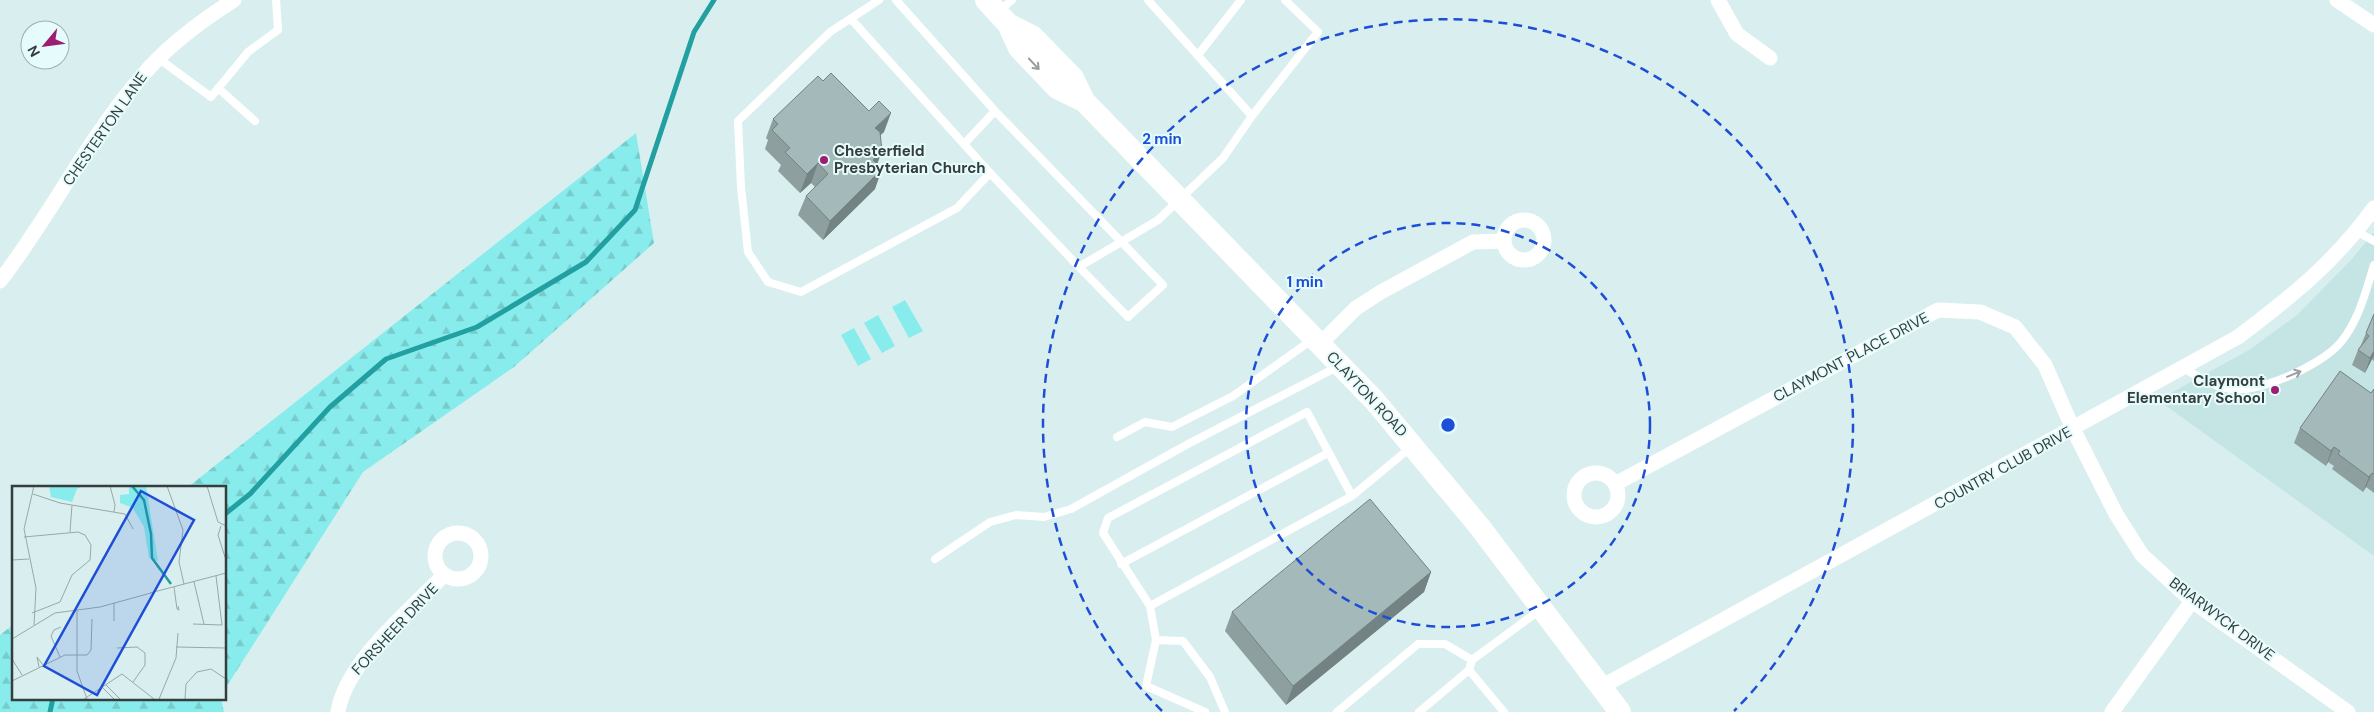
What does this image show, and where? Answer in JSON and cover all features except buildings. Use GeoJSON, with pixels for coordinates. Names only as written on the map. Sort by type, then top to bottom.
{"type":"FeatureCollection","features":[{"type":"Feature","properties":{"kind":"main road","name":"CLAYTON ROAD"},"geometry":{"type":"LineString","coordinates":[[1001,9],[1032,36],[1073,78],[1084,101],[1341,365],[1413,445],[1543,608],[1620,712]]}},
{"type":"Feature","properties":{"kind":"street","name":"CHESTERTON LANE"},"geometry":{"type":"LineString","coordinates":[[0,281],[116,110],[158,58],[192,29],[234,0]]}},
{"type":"Feature","properties":{"kind":"street"},"geometry":{"type":"LineString","coordinates":[[1718,0],[1737,34],[1770,58]]}},
{"type":"Feature","properties":{"kind":"street"},"geometry":{"type":"LineString","coordinates":[[2337,0],[2374,25]]}},
{"type":"Feature","properties":{"kind":"street","name":"COUNTRY CLUB DRIVE"},"geometry":{"type":"LineString","coordinates":[[1601,687],[2073,429],[2238,336],[2304,287],[2356,231],[2374,208]]}},
{"type":"Feature","properties":{"kind":"street"},"geometry":{"type":"LineString","coordinates":[[1317,341],[1356,308],[1473,242],[1504,241]]}},
{"type":"Feature","properties":{"kind":"street","name":"CLAYMONT PLACE DRIVE"},"geometry":{"type":"LineString","coordinates":[[1615,484],[1938,310],[1980,312],[2014,327],[2045,365],[2073,429]]}},
{"type":"Feature","properties":{"kind":"street","name":"BRIARWYCK DRIVE"},"geometry":{"type":"LineString","coordinates":[[2073,429],[2116,514],[2142,555],[2192,601],[2348,712]]}},
{"type":"Feature","properties":{"kind":"street","name":"FORSHEER DRIVE"},"geometry":{"type":"LineString","coordinates":[[338,712],[341,696],[361,661],[444,575]]}},
{"type":"Feature","properties":{"kind":"street"},"geometry":{"type":"LineString","coordinates":[[2112,712],[2192,601]]}},
{"type":"Feature","properties":{"kind":"lane"},"geometry":{"type":"LineString","coordinates":[[158,58],[211,97],[248,52],[278,30],[276,0]]}},
{"type":"Feature","properties":{"kind":"lane"},"geometry":{"type":"LineString","coordinates":[[879,0],[830,32],[738,120],[741,187],[748,252],[768,282],[801,292],[957,208],[990,173]]}},
{"type":"Feature","properties":{"kind":"lane"},"geometry":{"type":"LineString","coordinates":[[851,19],[990,173],[1078,267],[1128,317],[1163,285],[1123,241],[995,111],[896,0]]}},
{"type":"Feature","properties":{"kind":"lane"},"geometry":{"type":"LineString","coordinates":[[1148,0],[1252,116]]}},
{"type":"Feature","properties":{"kind":"lane"},"geometry":{"type":"LineString","coordinates":[[1198,56],[1241,0]]}},
{"type":"Feature","properties":{"kind":"lane"},"geometry":{"type":"LineString","coordinates":[[1078,267],[1158,220],[1223,158],[1252,116],[1318,32],[1285,0]]}},
{"type":"Feature","properties":{"kind":"lane"},"geometry":{"type":"LineString","coordinates":[[218,88],[255,121]]}},
{"type":"Feature","properties":{"kind":"lane"},"geometry":{"type":"LineString","coordinates":[[965,144],[995,111]]}},
{"type":"Feature","properties":{"kind":"lane"},"geometry":{"type":"LineString","coordinates":[[2356,231],[2374,241]]}},
{"type":"Feature","properties":{"kind":"lane"},"geometry":{"type":"LineString","coordinates":[[2183,368],[2225,389],[2257,388],[2307,368],[2341,342],[2361,308],[2374,265]]}},
{"type":"Feature","properties":{"kind":"lane"},"geometry":{"type":"LineString","coordinates":[[1117,437],[1145,422],[1172,427],[1234,396],[1317,341]]}},
{"type":"Feature","properties":{"kind":"lane"},"geometry":{"type":"LineString","coordinates":[[935,559],[990,522],[1016,515],[1044,516],[1071,509],[1188,444],[1341,365]]}},
{"type":"Feature","properties":{"kind":"lane"},"geometry":{"type":"LineString","coordinates":[[1205,712],[1146,686],[1156,640],[1150,606],[1121,564],[1103,533],[1108,518],[1307,412],[1352,496]]}},
{"type":"Feature","properties":{"kind":"lane"},"geometry":{"type":"LineString","coordinates":[[1150,606],[1352,496],[1413,445]]}},
{"type":"Feature","properties":{"kind":"lane"},"geometry":{"type":"LineString","coordinates":[[1121,564],[1328,453]]}},
{"type":"Feature","properties":{"kind":"lane"},"geometry":{"type":"LineString","coordinates":[[1419,712],[1469,670],[1472,660],[1543,608]]}},
{"type":"Feature","properties":{"kind":"lane"},"geometry":{"type":"LineString","coordinates":[[1156,640],[1183,641],[1210,677],[1225,712]]}},
{"type":"Feature","properties":{"kind":"lane"},"geometry":{"type":"LineString","coordinates":[[1337,712],[1418,644],[1446,644],[1472,660]]}},
{"type":"Feature","properties":{"kind":"lane"},"geometry":{"type":"LineString","coordinates":[[1469,670],[1502,709],[1493,712]]}},
{"type":"Feature","properties":{"kind":"shaded area","name":"Claymont Elementary School"},"geometry":{"type":"Polygon","coordinates":[[[2374,232],[2374,556],[2158,400],[2249,350],[2297,315],[2351,260],[2374,232]]]}},
{"type":"Feature","properties":{"kind":"green space"},"geometry":{"type":"Polygon","coordinates":[[[636,133],[654,243],[514,367],[363,472],[226,687],[226,486],[189,486],[636,133]]]}},
{"type":"Feature","properties":{"kind":"green space"},"geometry":{"type":"Polygon","coordinates":[[[905,300],[923,331],[909,338],[892,307],[905,300]]]}},
{"type":"Feature","properties":{"kind":"green space"},"geometry":{"type":"Polygon","coordinates":[[[878,315],[895,346],[882,353],[864,323],[878,315]]]}},
{"type":"Feature","properties":{"kind":"green space"},"geometry":{"type":"Polygon","coordinates":[[[854,328],[871,359],[858,366],[841,335],[854,328]]]}},
{"type":"Feature","properties":{"kind":"green space"},"geometry":{"type":"Polygon","coordinates":[[[12,626],[12,700],[221,700],[224,712],[0,712],[0,635],[12,626]]]}},
{"type":"Feature","properties":{"kind":"waterway"},"geometry":{"type":"LineString","coordinates":[[226,513],[250,494],[330,407],[386,359],[477,327],[586,262],[635,210],[694,32],[714,0]]}},
{"type":"Feature","properties":{"kind":"waterway"},"geometry":{"type":"LineString","coordinates":[[50,712],[53,700]]}},
{"type":"Feature","properties":{"kind":"place","name":"Chesterfield Presbyterian Church"},"geometry":{"type":"Point","coordinates":[824,160]}},
{"type":"Feature","properties":{"kind":"place","name":"Claymont Elementary School"},"geometry":{"type":"Point","coordinates":[2275,390]}}]}
